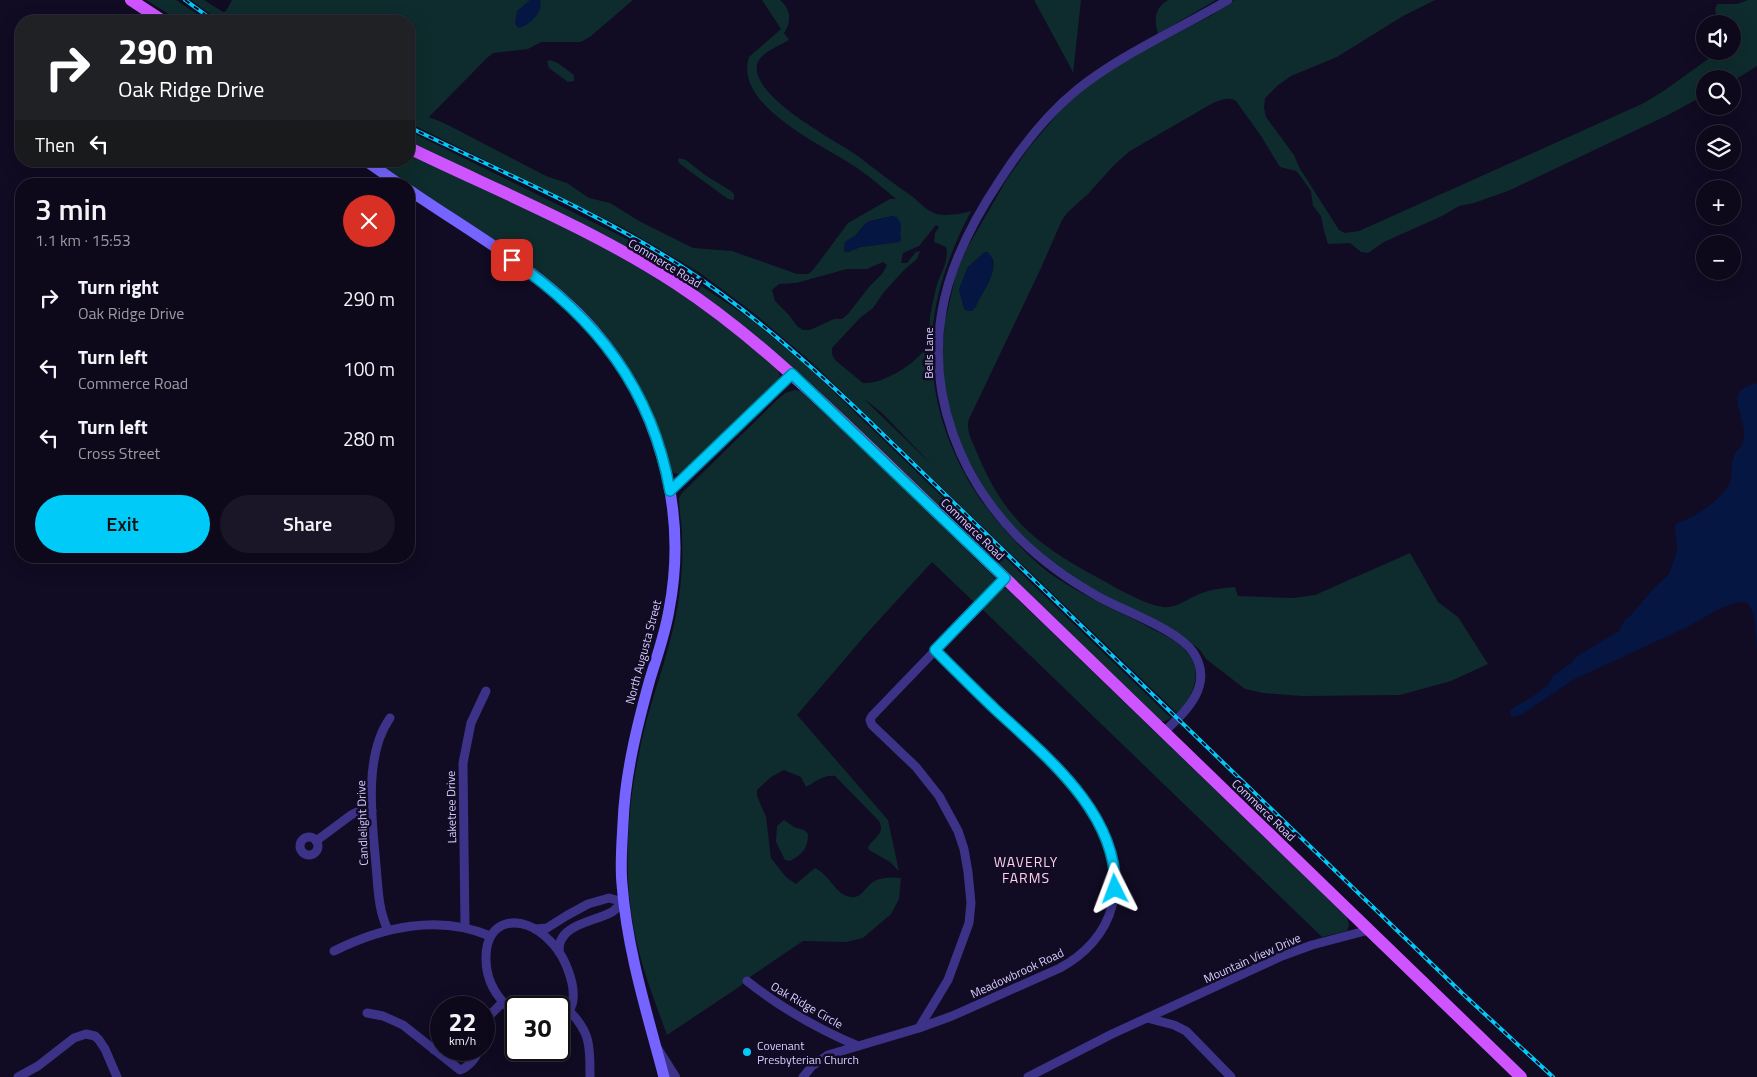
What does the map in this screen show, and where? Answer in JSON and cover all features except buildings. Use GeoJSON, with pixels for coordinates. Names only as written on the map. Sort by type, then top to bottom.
{"type":"FeatureCollection","features":[{"type":"Feature","properties":{"kind":"main road"},"geometry":{"type":"LineString","coordinates":[[131,0],[153,15]]}},
{"type":"Feature","properties":{"kind":"main road","name":"Commerce Road"},"geometry":{"type":"LineString","coordinates":[[415,151],[563,222],[647,266],[721,316],[792,374],[1521,1077]]}},
{"type":"Feature","properties":{"kind":"main road"},"geometry":{"type":"LineString","coordinates":[[375,167],[390,178]]}},
{"type":"Feature","properties":{"kind":"main road","name":"North Augusta Street"},"geometry":{"type":"LineString","coordinates":[[415,194],[512,260],[549,287],[573,308],[595,332],[628,378],[645,410],[660,449],[670,491],[675,532],[673,581],[669,612],[630,760],[622,822],[622,874],[624,902],[632,953],[664,1077]]}},
{"type":"Feature","properties":{"kind":"street","name":"Bells Lane"},"geometry":{"type":"LineString","coordinates":[[1164,732],[1190,706],[1200,687],[1199,667],[1193,652],[1178,638],[1099,597],[1066,577],[1038,555],[1004,521],[978,485],[953,438],[938,370],[938,345],[942,311],[959,254],[993,192],[1039,127],[1067,98],[1099,74],[1228,0]]}},
{"type":"Feature","properties":{"kind":"street"},"geometry":{"type":"LineString","coordinates":[[670,491],[792,374]]}},
{"type":"Feature","properties":{"kind":"street"},"geometry":{"type":"LineString","coordinates":[[919,1028],[948,980],[969,922],[971,903],[968,872],[964,849],[958,831],[939,796],[916,767],[872,725],[870,720],[1005,578]]}},
{"type":"Feature","properties":{"kind":"street","name":"Meadowbrook Road"},"geometry":{"type":"LineString","coordinates":[[803,1077],[812,1066],[825,1057],[952,1016],[1055,971],[1074,960],[1092,944],[1107,922],[1115,884],[1114,865],[1108,842],[1095,818],[1079,793],[1052,762],[986,701],[935,650]]}},
{"type":"Feature","properties":{"kind":"street","name":"Laketree Drive"},"geometry":{"type":"LineString","coordinates":[[465,927],[463,763],[471,723],[486,691]]}},
{"type":"Feature","properties":{"kind":"street","name":"Candlelight Drive"},"geometry":{"type":"LineString","coordinates":[[388,930],[383,921],[380,904],[372,811],[376,753],[382,729],[390,718]]}},
{"type":"Feature","properties":{"kind":"street"},"geometry":{"type":"LineString","coordinates":[[316,841],[351,815],[358,812],[372,811]]}},
{"type":"Feature","properties":{"kind":"street"},"geometry":{"type":"LineString","coordinates":[[505,1005],[491,984],[486,968],[486,951],[490,936],[500,926],[510,923],[523,924],[541,930],[588,904],[609,898],[624,902]]}},
{"type":"Feature","properties":{"kind":"street"},"geometry":{"type":"LineString","coordinates":[[559,952],[561,937],[565,933],[592,918],[610,912],[624,902]]}},
{"type":"Feature","properties":{"kind":"street"},"geometry":{"type":"LineString","coordinates":[[334,951],[369,935],[423,925],[465,927],[490,936]]}},
{"type":"Feature","properties":{"kind":"street"},"geometry":{"type":"LineString","coordinates":[[535,929],[550,940],[559,952],[569,972],[574,1002],[570,1009]]}},
{"type":"Feature","properties":{"kind":"street","name":"Mountain View Drive"},"geometry":{"type":"LineString","coordinates":[[1028,1077],[1147,1018],[1282,956],[1312,945],[1369,930]]}},
{"type":"Feature","properties":{"kind":"street","name":"Oak Ridge Circle"},"geometry":{"type":"LineString","coordinates":[[747,981],[791,1013],[821,1030],[858,1046]]}},
{"type":"Feature","properties":{"kind":"street"},"geometry":{"type":"LineString","coordinates":[[495,1010],[502,1003]]}},
{"type":"Feature","properties":{"kind":"street"},"geometry":{"type":"LineString","coordinates":[[570,1012],[579,1021],[587,1036],[590,1077]]}},
{"type":"Feature","properties":{"kind":"street"},"geometry":{"type":"LineString","coordinates":[[367,1014],[383,1016],[393,1020],[430,1047]]}},
{"type":"Feature","properties":{"kind":"street"},"geometry":{"type":"LineString","coordinates":[[1147,1018],[1174,1025],[1186,1031],[1231,1077]]}},
{"type":"Feature","properties":{"kind":"street"},"geometry":{"type":"LineString","coordinates":[[18,1077],[38,1066],[74,1038],[86,1034],[95,1036],[99,1040],[117,1077]]}},
{"type":"Feature","properties":{"kind":"street"},"geometry":{"type":"LineString","coordinates":[[656,1047],[675,1077]]}},
{"type":"Feature","properties":{"kind":"street"},"geometry":{"type":"LineString","coordinates":[[447,1061],[462,1071],[472,1061]]}},
{"type":"Feature","properties":{"kind":"green space"},"geometry":{"type":"Polygon","coordinates":[[[146,0],[176,0],[199,15],[170,15],[146,0]]]}},
{"type":"Feature","properties":{"kind":"green space"},"geometry":{"type":"Polygon","coordinates":[[[191,0],[204,0],[223,12],[226,11],[232,0],[633,0],[591,36],[581,42],[541,42],[528,49],[493,53],[429,117],[546,176],[567,183],[589,198],[610,203],[639,221],[693,248],[732,251],[797,274],[808,274],[848,223],[890,199],[896,199],[857,168],[785,123],[768,108],[755,92],[748,75],[749,57],[781,29],[762,0],[780,0],[788,11],[789,20],[784,33],[789,40],[765,53],[757,65],[759,77],[767,90],[780,104],[814,129],[858,156],[931,212],[947,215],[971,211],[943,277],[936,304],[932,347],[933,375],[938,403],[946,431],[970,483],[1004,529],[1037,563],[1080,592],[1171,639],[1185,650],[1195,666],[1195,683],[1188,699],[1177,713],[809,360],[751,311],[700,273],[620,226],[415,126],[415,15],[212,15],[191,0]],[[893,216],[870,221],[864,225],[855,236],[845,242],[844,251],[848,252],[860,247],[901,240],[893,216]],[[936,225],[919,246],[903,253],[901,263],[907,263],[916,252],[920,251],[917,259],[884,292],[873,308],[860,318],[832,348],[835,360],[863,383],[880,380],[899,371],[917,358],[927,345],[937,283],[947,257],[946,247],[934,242],[935,233],[939,227],[936,225]],[[883,262],[867,269],[847,269],[796,283],[779,284],[772,290],[775,301],[797,326],[803,330],[810,330],[834,319],[842,319],[882,274],[887,265],[883,262]],[[863,398],[933,466],[882,413],[863,398]]]}},
{"type":"Feature","properties":{"kind":"green space"},"geometry":{"type":"Polygon","coordinates":[[[1034,0],[1081,0],[1073,74],[1072,70],[1034,0]]]}},
{"type":"Feature","properties":{"kind":"green space"},"geometry":{"type":"Polygon","coordinates":[[[1168,0],[1216,0],[1158,34],[1156,15],[1163,3],[1168,0]]]}},
{"type":"Feature","properties":{"kind":"green space"},"geometry":{"type":"Polygon","coordinates":[[[1235,0],[1435,0],[1403,16],[1337,57],[1291,76],[1265,98],[1264,108],[1266,117],[1294,155],[1299,167],[1339,230],[1345,233],[1359,231],[1644,103],[1707,60],[1741,60],[1741,15],[1717,15],[1715,10],[1717,4],[1737,4],[1748,0],[1757,0],[1757,66],[1741,76],[1741,70],[1696,70],[1696,100],[1508,191],[1474,203],[1459,206],[1442,216],[1384,242],[1368,253],[1361,252],[1350,243],[1328,244],[1321,216],[1313,206],[1311,191],[1299,174],[1296,171],[1280,167],[1236,101],[1227,99],[1213,103],[1130,151],[1068,212],[1062,220],[969,419],[970,437],[989,479],[1014,516],[1044,545],[1082,569],[1132,596],[1148,603],[1168,607],[1206,592],[1235,587],[1238,596],[1293,598],[1315,595],[1410,553],[1438,602],[1458,617],[1488,664],[1451,681],[1400,695],[1302,696],[1263,693],[1245,689],[1206,659],[1200,650],[1183,636],[1088,586],[1044,556],[1008,521],[990,498],[958,441],[946,397],[942,358],[945,321],[956,274],[967,248],[1007,179],[1028,149],[1070,99],[1117,65],[1212,15],[1235,0]],[[985,252],[968,267],[959,290],[975,308],[994,265],[991,257],[985,252]]]}},
{"type":"Feature","properties":{"kind":"green space"},"geometry":{"type":"Polygon","coordinates":[[[550,60],[558,63],[574,75],[574,81],[568,82],[549,68],[547,61],[550,60]]]}},
{"type":"Feature","properties":{"kind":"green space"},"geometry":{"type":"Polygon","coordinates":[[[415,134],[645,248],[749,318],[810,369],[1171,718],[1165,721],[1158,721],[700,296],[415,146],[415,134]]]}},
{"type":"Feature","properties":{"kind":"green space"},"geometry":{"type":"Polygon","coordinates":[[[415,157],[565,228],[626,260],[672,288],[733,333],[777,369],[780,375],[778,381],[685,471],[679,474],[673,472],[670,469],[657,430],[591,321],[415,189],[415,178],[398,178],[382,167],[415,167],[415,157]]]}},
{"type":"Feature","properties":{"kind":"green space"},"geometry":{"type":"Polygon","coordinates":[[[679,158],[686,160],[705,175],[731,191],[734,194],[734,199],[728,199],[680,164],[679,158]]]}},
{"type":"Feature","properties":{"kind":"green space"},"geometry":{"type":"Polygon","coordinates":[[[795,390],[800,391],[879,465],[995,579],[992,585],[975,603],[932,562],[868,632],[797,715],[888,820],[899,871],[890,862],[869,850],[868,847],[880,833],[881,825],[835,776],[823,777],[806,787],[801,777],[784,770],[771,777],[757,790],[757,796],[766,817],[771,858],[786,877],[796,884],[815,868],[824,874],[839,891],[852,897],[862,893],[876,880],[901,878],[899,899],[891,914],[863,938],[846,942],[803,941],[667,1035],[645,973],[633,926],[628,872],[628,846],[632,792],[642,739],[668,650],[679,596],[682,574],[682,531],[679,498],[777,400],[785,393],[795,390]]]}},
{"type":"Feature","properties":{"kind":"green space"},"geometry":{"type":"Polygon","coordinates":[[[1000,587],[1007,589],[1347,917],[1349,925],[1347,931],[1322,937],[980,607],[1000,587]]]}},
{"type":"Feature","properties":{"kind":"green space"},"geometry":{"type":"Polygon","coordinates":[[[784,820],[808,834],[804,851],[790,861],[785,860],[776,842],[777,826],[784,820]]]}},
{"type":"Feature","properties":{"kind":"water"},"geometry":{"type":"Polygon","coordinates":[[[530,0],[540,0],[541,5],[538,14],[527,24],[518,28],[515,23],[517,11],[530,0]]]}},
{"type":"Feature","properties":{"kind":"water"},"geometry":{"type":"Polygon","coordinates":[[[893,216],[897,217],[901,224],[900,242],[860,247],[848,252],[844,250],[845,242],[855,236],[867,222],[893,216]]]}},
{"type":"Feature","properties":{"kind":"water"},"geometry":{"type":"Polygon","coordinates":[[[985,252],[988,252],[992,259],[993,266],[990,280],[975,308],[972,311],[967,311],[964,309],[959,290],[968,267],[985,252]]]}},
{"type":"Feature","properties":{"kind":"water"},"geometry":{"type":"Polygon","coordinates":[[[1757,383],[1757,653],[1752,611],[1745,602],[1734,603],[1573,680],[1521,715],[1511,717],[1510,710],[1547,686],[1553,676],[1570,664],[1577,656],[1619,631],[1624,621],[1669,574],[1677,551],[1675,526],[1715,501],[1730,482],[1733,459],[1744,437],[1744,428],[1737,398],[1739,392],[1744,388],[1757,383]]]}},
{"type":"Feature","properties":{"kind":"railway"},"geometry":{"type":"LineString","coordinates":[[185,0],[206,15]]}},
{"type":"Feature","properties":{"kind":"railway"},"geometry":{"type":"LineString","coordinates":[[415,130],[582,210],[649,246],[730,300],[777,337],[865,417],[1463,994],[1553,1077]]}},
{"type":"Feature","properties":{"kind":"place","name":"Covenant Presbyterian Church"},"geometry":{"type":"Point","coordinates":[747,1052]}},
{"type":"Feature","properties":{"kind":"district","name":"WAVERLY FARMS"},"geometry":{"type":"Point","coordinates":[1026,870]}},
{"type":"Feature","properties":{"kind":"route"},"geometry":{"type":"LineString","coordinates":[[512,260],[568,303],[613,354],[633,386],[649,419],[663,457],[670,491],[792,374],[1005,578],[935,650],[986,701],[1052,762],[1079,793],[1097,821],[1109,847],[1114,865],[1115,889]]}}]}
